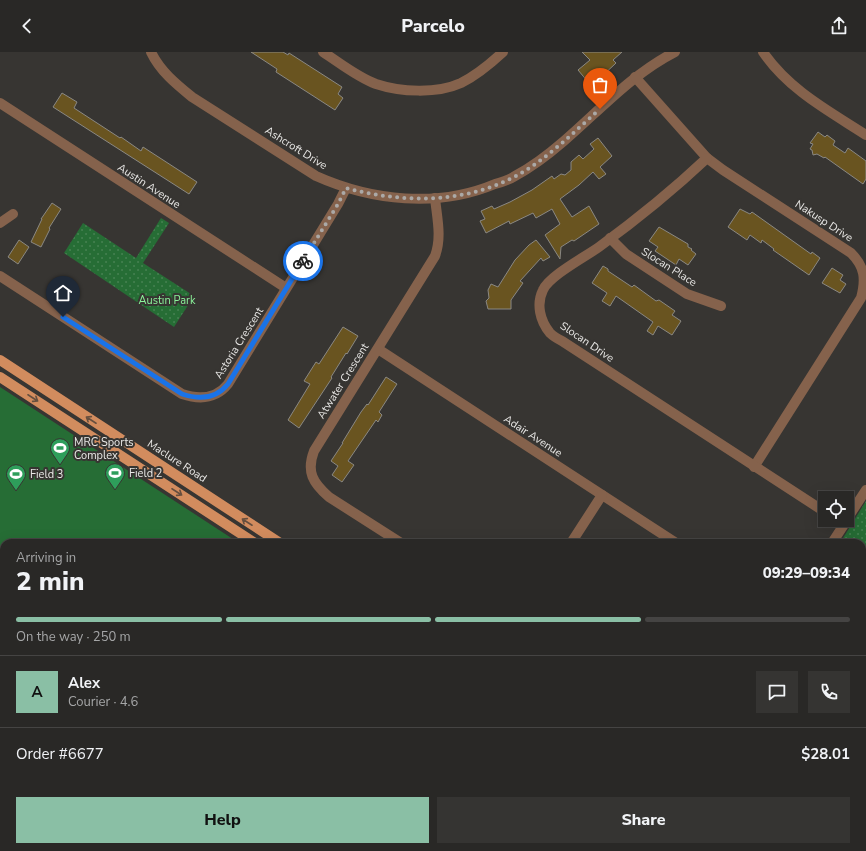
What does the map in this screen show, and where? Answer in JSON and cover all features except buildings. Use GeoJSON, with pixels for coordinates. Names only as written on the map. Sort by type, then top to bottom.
{"type":"FeatureCollection","features":[{"type":"Feature","properties":{"kind":"main road","name":"Maclure Road"},"geometry":{"type":"LineString","coordinates":[[0,360],[274,539]]}},
{"type":"Feature","properties":{"kind":"main road"},"geometry":{"type":"LineString","coordinates":[[0,377],[249,539]]}},
{"type":"Feature","properties":{"kind":"street","name":"Ashcroft Drive"},"geometry":{"type":"LineString","coordinates":[[151,52],[156,62],[173,82],[192,96],[316,176],[346,188],[366,193],[408,198],[460,196],[483,189],[515,176],[552,151],[650,66],[675,52]]}},
{"type":"Feature","properties":{"kind":"street"},"geometry":{"type":"LineString","coordinates":[[323,52],[375,83],[393,88],[417,90],[441,88],[459,84],[475,75],[503,52]]}},
{"type":"Feature","properties":{"kind":"street"},"geometry":{"type":"LineString","coordinates":[[763,52],[777,70],[794,87],[866,135]]}},
{"type":"Feature","properties":{"kind":"street","name":"Nakusp Drive"},"geometry":{"type":"LineString","coordinates":[[635,78],[707,158],[722,170],[851,253],[858,260],[863,270],[865,280],[861,298],[754,467]]}},
{"type":"Feature","properties":{"kind":"street","name":"Austin Avenue"},"geometry":{"type":"LineString","coordinates":[[0,103],[286,288]]}},
{"type":"Feature","properties":{"kind":"street","name":"Slocan Drive"},"geometry":{"type":"LineString","coordinates":[[707,158],[663,197],[552,280],[543,289],[539,309],[544,324],[551,334],[818,508]]}},
{"type":"Feature","properties":{"kind":"street","name":"Astoria Crescent"},"geometry":{"type":"LineString","coordinates":[[0,276],[182,394],[193,398],[203,398],[218,394],[228,384],[338,204],[346,188]]}},
{"type":"Feature","properties":{"kind":"street","name":"Atwater Crescent"},"geometry":{"type":"LineString","coordinates":[[395,539],[329,497],[317,484],[310,472],[311,459],[314,451],[434,256],[438,247],[439,238],[435,198]]}},
{"type":"Feature","properties":{"kind":"street"},"geometry":{"type":"LineString","coordinates":[[0,223],[13,214]]}},
{"type":"Feature","properties":{"kind":"street","name":"Slocan Place"},"geometry":{"type":"LineString","coordinates":[[610,238],[626,254],[687,294],[721,306]]}},
{"type":"Feature","properties":{"kind":"street","name":"Adair Avenue"},"geometry":{"type":"LineString","coordinates":[[378,349],[670,539]]}},
{"type":"Feature","properties":{"kind":"street"},"geometry":{"type":"LineString","coordinates":[[854,507],[866,490]]}},
{"type":"Feature","properties":{"kind":"street"},"geometry":{"type":"LineString","coordinates":[[574,539],[602,495]]}},
{"type":"Feature","properties":{"kind":"street"},"geometry":{"type":"LineString","coordinates":[[834,539],[841,527]]}},
{"type":"Feature","properties":{"kind":"green space","name":"Austin Park"},"geometry":{"type":"Polygon","coordinates":[[[161,218],[169,223],[143,263],[194,296],[174,327],[64,253],[83,223],[136,258],[161,218]]]}},
{"type":"Feature","properties":{"kind":"green space","name":"MRC Sports Complex"},"geometry":{"type":"Polygon","coordinates":[[[0,387],[233,539],[0,539],[0,387]]]}},
{"type":"Feature","properties":{"kind":"green space"},"geometry":{"type":"Polygon","coordinates":[[[866,501],[866,539],[842,539],[850,527],[854,527],[854,520],[866,501]]]}},
{"type":"Feature","properties":{"kind":"way so far"},"geometry":{"type":"LineString","coordinates":[[303,261],[338,204],[346,188],[384,196],[408,198],[460,196],[483,189],[515,176],[539,160],[552,151],[600,109]]}},
{"type":"Feature","properties":{"kind":"place","name":"MRC Sports Complex"},"geometry":{"type":"Point","coordinates":[60,465]}},
{"type":"Feature","properties":{"kind":"place","name":"Field 2"},"geometry":{"type":"Point","coordinates":[115,490]}},
{"type":"Feature","properties":{"kind":"place","name":"Field 3"},"geometry":{"type":"Point","coordinates":[16,491]}},
{"type":"Feature","properties":{"kind":"route"},"geometry":{"type":"LineString","coordinates":[[63,317],[182,394],[193,398],[209,397],[224,390],[303,261]]}}]}
